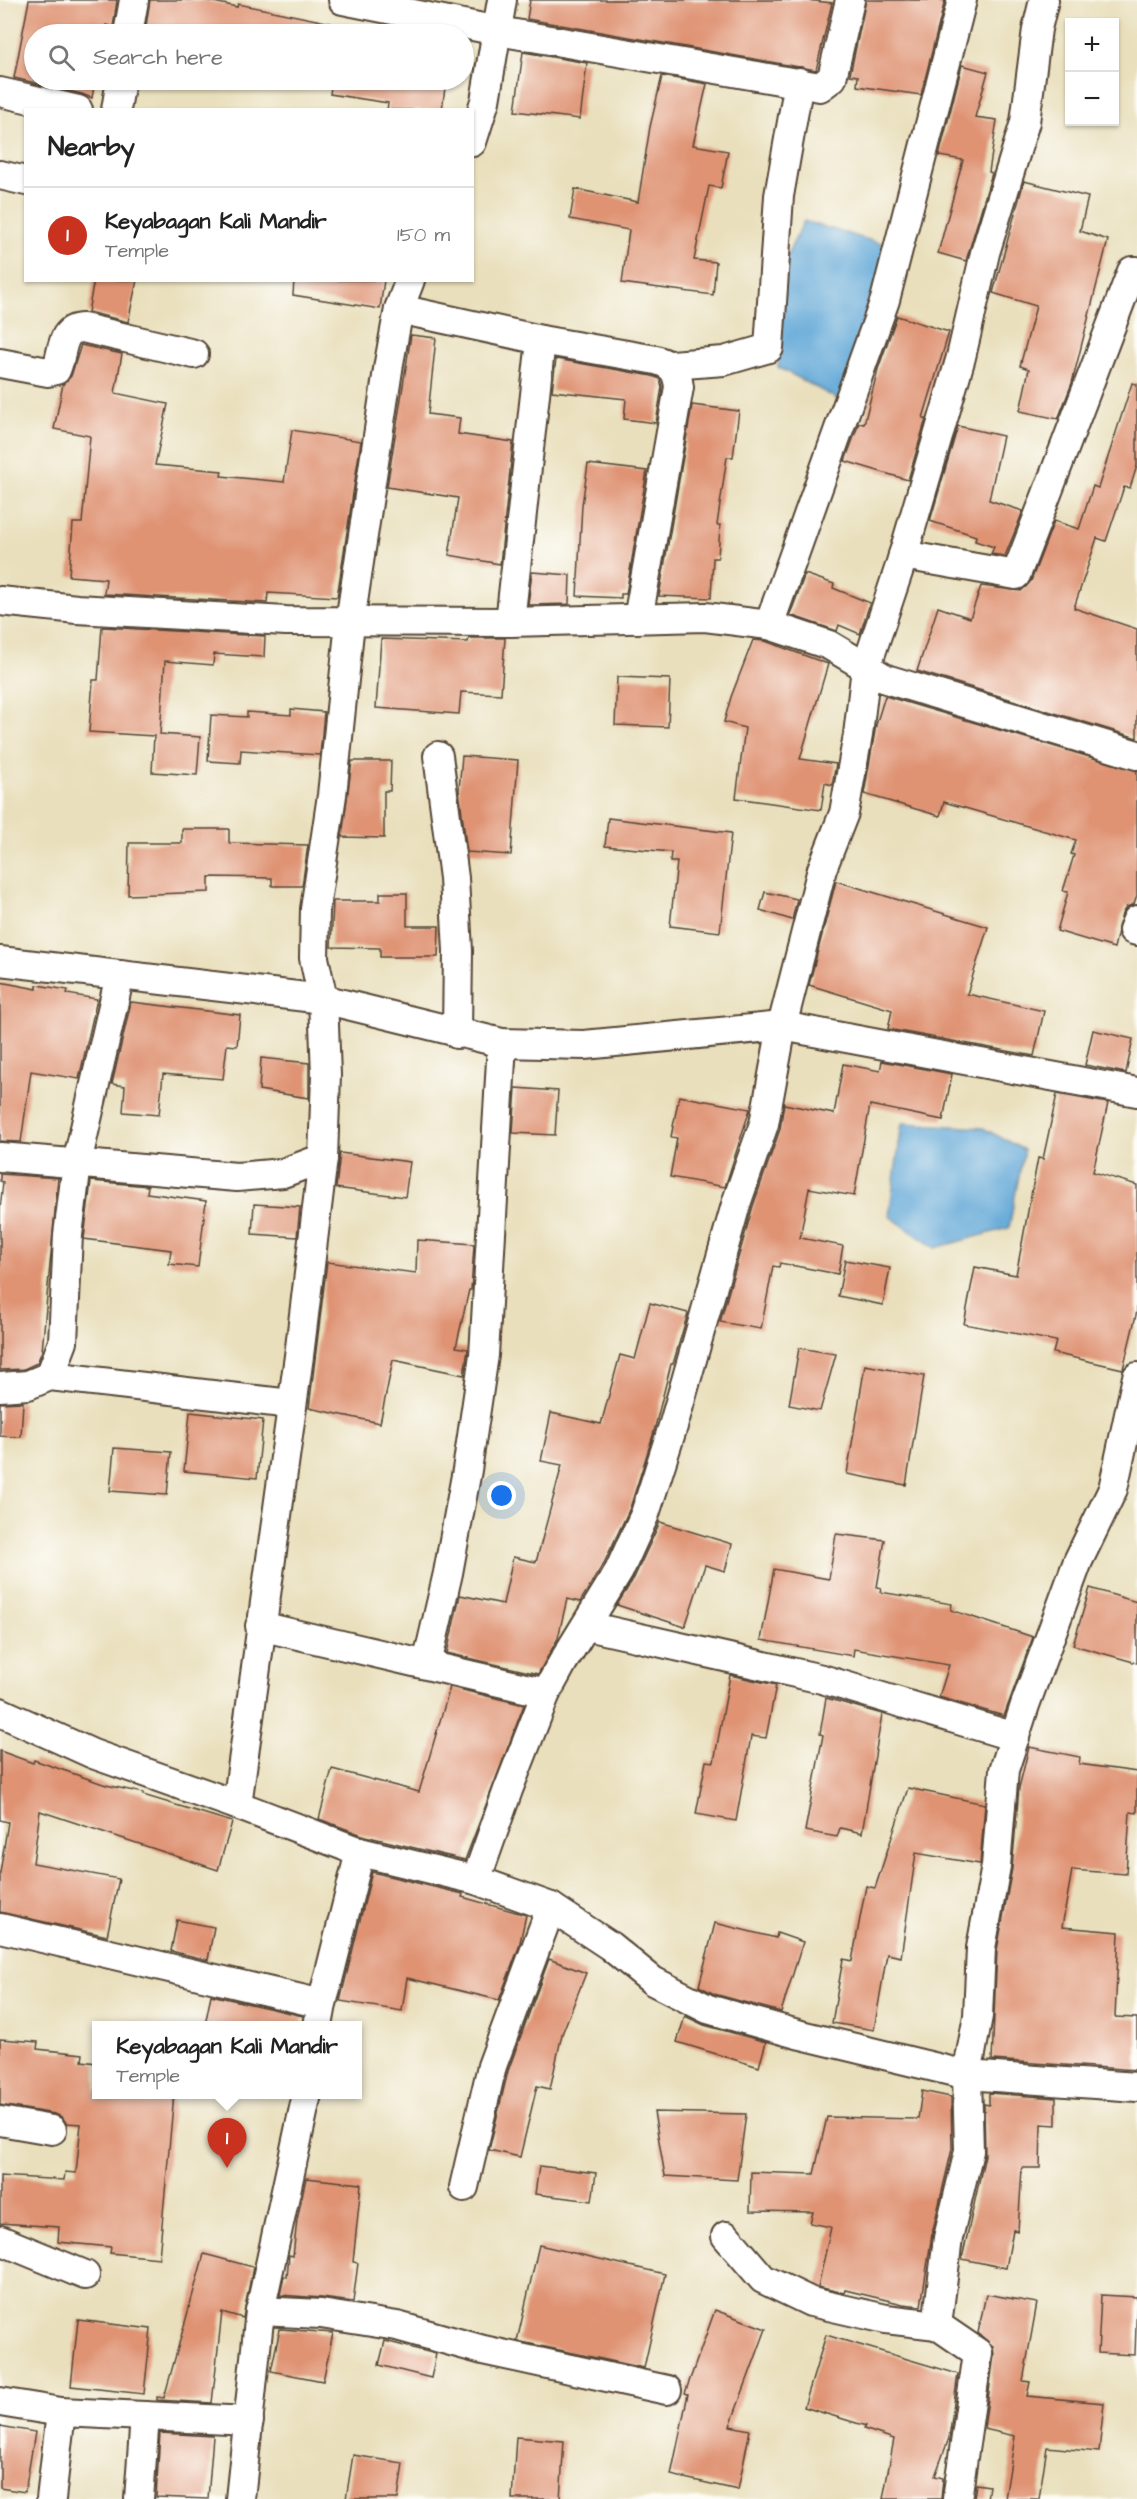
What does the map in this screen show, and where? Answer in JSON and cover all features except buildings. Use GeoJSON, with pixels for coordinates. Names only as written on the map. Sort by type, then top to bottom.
{"type":"FeatureCollection","features":[{"type":"Feature","properties":{"kind":"street"},"geometry":{"type":"LineString","coordinates":[[130,24],[134,0]]}},
{"type":"Feature","properties":{"kind":"street"},"geometry":{"type":"LineString","coordinates":[[343,0],[463,24]]}},
{"type":"Feature","properties":{"kind":"street"},"geometry":{"type":"LineString","coordinates":[[474,136],[485,101],[502,0]]}},
{"type":"Feature","properties":{"kind":"street"},"geometry":{"type":"LineString","coordinates":[[474,26],[820,87],[832,78],[850,0]]}},
{"type":"Feature","properties":{"kind":"street"},"geometry":{"type":"LineString","coordinates":[[769,625],[885,300],[962,0]]}},
{"type":"Feature","properties":{"kind":"street"},"geometry":{"type":"LineString","coordinates":[[476,1880],[546,1693],[619,1571],[645,1514],[667,1446],[737,1201],[764,1124],[782,1026],[822,869],[844,813],[867,668],[961,357],[985,253],[1025,122],[1037,29],[1044,0]]}},
{"type":"Feature","properties":{"kind":"street"},"geometry":{"type":"LineString","coordinates":[[399,309],[541,340],[656,360],[671,365],[724,361],[769,348],[779,196],[799,82]]}},
{"type":"Feature","properties":{"kind":"street"},"geometry":{"type":"LineString","coordinates":[[117,108],[120,90]]}},
{"type":"Feature","properties":{"kind":"street"},"geometry":{"type":"LineString","coordinates":[[0,92],[69,108]]}},
{"type":"Feature","properties":{"kind":"street"},"geometry":{"type":"LineString","coordinates":[[0,175],[24,181]]}},
{"type":"Feature","properties":{"kind":"street"},"geometry":{"type":"LineString","coordinates":[[903,555],[1016,575],[1132,270],[1137,271]]}},
{"type":"Feature","properties":{"kind":"street"},"geometry":{"type":"LineString","coordinates":[[237,1805],[299,1356],[323,1158],[326,1075],[323,999],[314,958],[315,909],[332,795],[350,622],[389,363],[399,309],[409,282]]}},
{"type":"Feature","properties":{"kind":"street"},"geometry":{"type":"LineString","coordinates":[[0,363],[48,372],[56,370],[67,333],[74,328],[83,328],[194,354]]}},
{"type":"Feature","properties":{"kind":"street"},"geometry":{"type":"LineString","coordinates":[[510,622],[541,340]]}},
{"type":"Feature","properties":{"kind":"street"},"geometry":{"type":"LineString","coordinates":[[638,619],[679,387],[678,375],[671,365]]}},
{"type":"Feature","properties":{"kind":"street"},"geometry":{"type":"LineString","coordinates":[[0,601],[177,615],[350,622],[510,622],[705,616],[769,625],[829,645],[886,679],[1137,755]]}},
{"type":"Feature","properties":{"kind":"street"},"geometry":{"type":"LineString","coordinates":[[438,756],[454,878],[458,951],[457,1034]]}},
{"type":"Feature","properties":{"kind":"street"},"geometry":{"type":"LineString","coordinates":[[1137,920],[1133,930],[1137,931]]}},
{"type":"Feature","properties":{"kind":"street"},"geometry":{"type":"LineString","coordinates":[[0,961],[323,999],[457,1034],[502,1043],[584,1045],[782,1026],[1137,1092]]}},
{"type":"Feature","properties":{"kind":"street"},"geometry":{"type":"LineString","coordinates":[[50,1376],[63,1342],[68,1235],[77,1163],[120,975]]}},
{"type":"Feature","properties":{"kind":"street"},"geometry":{"type":"LineString","coordinates":[[427,1664],[468,1470],[484,1355],[502,1043]]}},
{"type":"Feature","properties":{"kind":"street"},"geometry":{"type":"LineString","coordinates":[[0,1157],[237,1177],[283,1173],[323,1158]]}},
{"type":"Feature","properties":{"kind":"street"},"geometry":{"type":"LineString","coordinates":[[0,1387],[28,1386],[50,1376],[291,1404]]}},
{"type":"Feature","properties":{"kind":"street"},"geometry":{"type":"LineString","coordinates":[[938,2325],[948,2238],[969,2151],[967,2075],[978,2016],[981,1948],[996,1866],[1004,1770],[1078,1561],[1113,1489],[1137,1377]]}},
{"type":"Feature","properties":{"kind":"street"},"geometry":{"type":"LineString","coordinates":[[260,1626],[546,1693]]}},
{"type":"Feature","properties":{"kind":"street"},"geometry":{"type":"LineString","coordinates":[[587,1626],[822,1679],[1015,1737]]}},
{"type":"Feature","properties":{"kind":"street"},"geometry":{"type":"LineString","coordinates":[[0,1712],[93,1754],[360,1852],[476,1880],[551,1907],[610,1946],[653,1981],[708,2009],[801,2035],[967,2075],[1137,2087]]}},
{"type":"Feature","properties":{"kind":"street"},"geometry":{"type":"LineString","coordinates":[[0,1928],[320,2015],[360,1852]]}},
{"type":"Feature","properties":{"kind":"street"},"geometry":{"type":"LineString","coordinates":[[464,2187],[492,2066],[551,1907]]}},
{"type":"Feature","properties":{"kind":"street"},"geometry":{"type":"LineString","coordinates":[[240,2499],[260,2312],[306,2099]]}},
{"type":"Feature","properties":{"kind":"street"},"geometry":{"type":"LineString","coordinates":[[0,2121],[52,2130]]}},
{"type":"Feature","properties":{"kind":"street"},"geometry":{"type":"LineString","coordinates":[[726,2236],[763,2279],[811,2302],[886,2319],[938,2325],[978,2353],[957,2499]]}},
{"type":"Feature","properties":{"kind":"street"},"geometry":{"type":"LineString","coordinates":[[0,2240],[85,2275]]}},
{"type":"Feature","properties":{"kind":"street"},"geometry":{"type":"LineString","coordinates":[[260,2312],[321,2314],[397,2326],[483,2350],[667,2390]]}},
{"type":"Feature","properties":{"kind":"street"},"geometry":{"type":"LineString","coordinates":[[0,2402],[61,2412],[249,2421]]}},
{"type":"Feature","properties":{"kind":"street"},"geometry":{"type":"LineString","coordinates":[[51,2499],[61,2412]]}},
{"type":"Feature","properties":{"kind":"street"},"geometry":{"type":"LineString","coordinates":[[139,2499],[145,2416]]}},
{"type":"Feature","properties":{"kind":"water"},"geometry":{"type":"Polygon","coordinates":[[[804,221],[890,246],[841,401],[778,367],[781,268],[804,221]]]}},
{"type":"Feature","properties":{"kind":"water"},"geometry":{"type":"Polygon","coordinates":[[[902,1123],[983,1128],[1024,1150],[1009,1228],[935,1248],[889,1216],[902,1123]]]}},
{"type":"Feature","properties":{"kind":"place","name":"Keyabagan Kali Mandir"},"geometry":{"type":"Point","coordinates":[227,2168]}}]}
